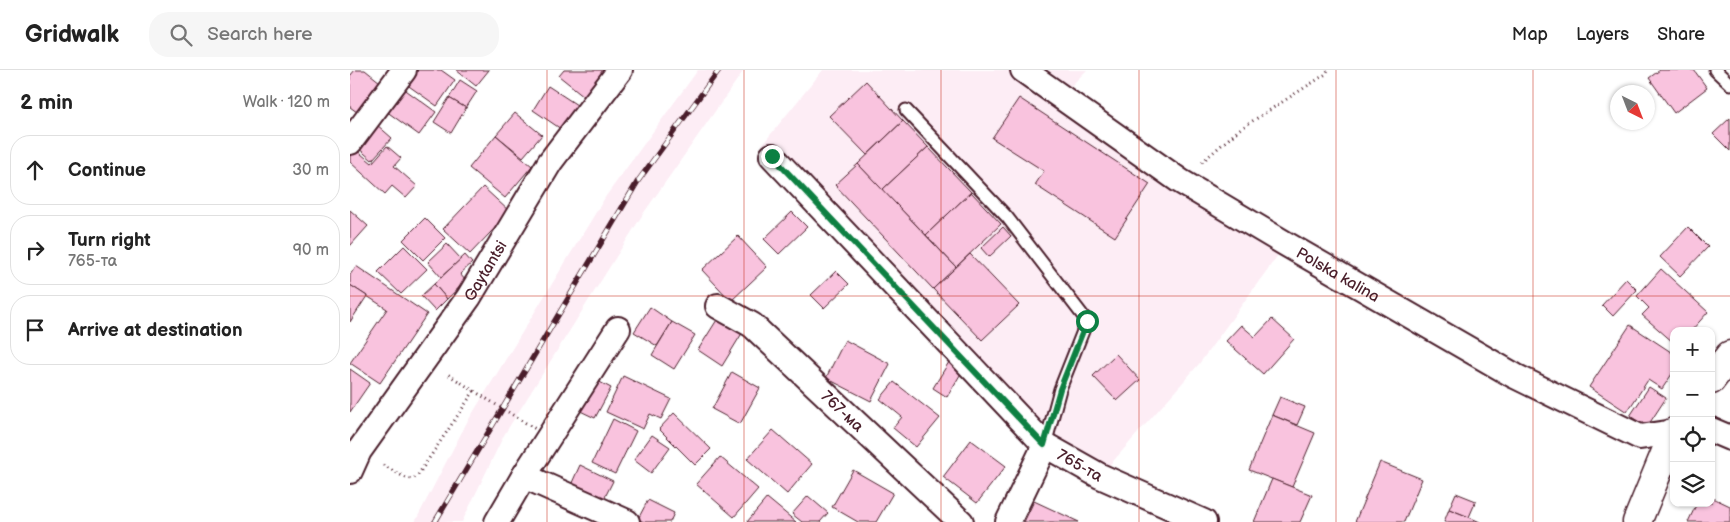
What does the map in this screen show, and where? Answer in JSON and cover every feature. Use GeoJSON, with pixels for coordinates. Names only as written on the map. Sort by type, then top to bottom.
{"type":"FeatureCollection","features":[{"type":"Feature","properties":{"kind":"street"},"geometry":{"type":"LineString","coordinates":[[350,142],[404,70]]}},
{"type":"Feature","properties":{"kind":"street","name":"Gaytantsi"},"geometry":{"type":"LineString","coordinates":[[354,461],[469,297],[550,162],[620,70]]}},
{"type":"Feature","properties":{"kind":"street","name":"Polska kalina"},"geometry":{"type":"LineString","coordinates":[[1023,70],[1180,181],[1515,376],[1640,437],[1670,433]]}},
{"type":"Feature","properties":{"kind":"street","name":"765-та"},"geometry":{"type":"LineString","coordinates":[[772,156],[1044,445],[1100,476],[1204,522]]}},
{"type":"Feature","properties":{"kind":"street","name":"767-ма"},"geometry":{"type":"LineString","coordinates":[[718,306],[752,325],[962,522]]}},
{"type":"Feature","properties":{"kind":"street"},"geometry":{"type":"LineString","coordinates":[[497,522],[524,476],[618,329]]}},
{"type":"Feature","properties":{"kind":"street"},"geometry":{"type":"LineString","coordinates":[[1715,375],[1730,355]]}},
{"type":"Feature","properties":{"kind":"street"},"geometry":{"type":"LineString","coordinates":[[1715,432],[1730,438]]}},
{"type":"Feature","properties":{"kind":"street"},"geometry":{"type":"LineString","coordinates":[[1638,522],[1670,442]]}},
{"type":"Feature","properties":{"kind":"street"},"geometry":{"type":"LineString","coordinates":[[1008,522],[1044,445]]}},
{"type":"Feature","properties":{"kind":"street"},"geometry":{"type":"LineString","coordinates":[[524,476],[627,522]]}},
{"type":"Feature","properties":{"kind":"lane"},"geometry":{"type":"LineString","coordinates":[[1716,70],[1730,84]]}},
{"type":"Feature","properties":{"kind":"lane"},"geometry":{"type":"LineString","coordinates":[[906,110],[1007,217],[1087,321],[1060,389],[1044,445]]}},
{"type":"Feature","properties":{"kind":"path"},"geometry":{"type":"LineString","coordinates":[[1180,181],[1240,129],[1326,74],[1328,70]]}},
{"type":"Feature","properties":{"kind":"path"},"geometry":{"type":"LineString","coordinates":[[449,376],[537,430]]}},
{"type":"Feature","properties":{"kind":"path"},"geometry":{"type":"LineString","coordinates":[[354,461],[413,479],[418,475],[474,391]]}},
{"type":"Feature","properties":{"kind":"shaded area"},"geometry":{"type":"Polygon","coordinates":[[[698,70],[744,70],[643,214],[504,435],[462,522],[415,522],[466,424],[606,196],[698,70]]]}},
{"type":"Feature","properties":{"kind":"shaded area"},"geometry":{"type":"Polygon","coordinates":[[[823,70],[1087,70],[1061,96],[1286,244],[1199,364],[1100,476],[1045,445],[762,145],[823,70]]]}},
{"type":"Feature","properties":{"kind":"building"},"geometry":{"type":"Polygon","coordinates":[[[355,70],[365,70],[380,82],[374,91],[377,93],[361,115],[350,107],[350,76],[355,70]]]}},
{"type":"Feature","properties":{"kind":"building"},"geometry":{"type":"Polygon","coordinates":[[[416,70],[441,70],[455,80],[437,106],[406,84],[416,70]]]}},
{"type":"Feature","properties":{"kind":"building"},"geometry":{"type":"Polygon","coordinates":[[[456,70],[489,70],[476,86],[456,70]]]}},
{"type":"Feature","properties":{"kind":"building"},"geometry":{"type":"Polygon","coordinates":[[[564,70],[604,70],[584,96],[559,76],[564,70]]]}},
{"type":"Feature","properties":{"kind":"building"},"geometry":{"type":"Polygon","coordinates":[[[1660,70],[1694,70],[1707,88],[1674,113],[1649,78],[1660,70]]]}},
{"type":"Feature","properties":{"kind":"building"},"geometry":{"type":"Polygon","coordinates":[[[460,80],[477,91],[466,108],[449,98],[460,80]]]}},
{"type":"Feature","properties":{"kind":"building"},"geometry":{"type":"Polygon","coordinates":[[[866,81],[903,121],[867,155],[829,116],[866,81]]]}},
{"type":"Feature","properties":{"kind":"building"},"geometry":{"type":"Polygon","coordinates":[[[548,86],[577,105],[561,129],[533,110],[548,86]]]}},
{"type":"Feature","properties":{"kind":"building"},"geometry":{"type":"Polygon","coordinates":[[[403,88],[436,112],[419,135],[386,111],[403,88]]]}},
{"type":"Feature","properties":{"kind":"building"},"geometry":{"type":"Polygon","coordinates":[[[449,98],[466,108],[451,133],[434,122],[449,98]]]}},
{"type":"Feature","properties":{"kind":"building"},"geometry":{"type":"Polygon","coordinates":[[[1019,98],[1150,184],[1115,237],[1035,185],[1044,171],[992,138],[1019,98]]]}},
{"type":"Feature","properties":{"kind":"building"},"geometry":{"type":"Polygon","coordinates":[[[515,113],[542,135],[523,157],[496,135],[515,113]]]}},
{"type":"Feature","properties":{"kind":"building"},"geometry":{"type":"Polygon","coordinates":[[[1730,118],[1730,151],[1713,134],[1730,118]]]}},
{"type":"Feature","properties":{"kind":"building"},"geometry":{"type":"Polygon","coordinates":[[[903,121],[928,147],[882,190],[858,164],[903,121]]]}},
{"type":"Feature","properties":{"kind":"building"},"geometry":{"type":"Polygon","coordinates":[[[376,124],[392,138],[372,160],[357,147],[376,124]]]}},
{"type":"Feature","properties":{"kind":"building"},"geometry":{"type":"Polygon","coordinates":[[[496,135],[532,166],[505,198],[469,168],[496,135]]]}},
{"type":"Feature","properties":{"kind":"building"},"geometry":{"type":"Polygon","coordinates":[[[387,146],[401,158],[394,166],[417,186],[406,198],[392,186],[385,194],[350,162],[350,155],[355,149],[372,163],[387,146]]]}},
{"type":"Feature","properties":{"kind":"building"},"geometry":{"type":"Polygon","coordinates":[[[928,147],[971,192],[926,235],[882,190],[928,147]]]}},
{"type":"Feature","properties":{"kind":"building"},"geometry":{"type":"Polygon","coordinates":[[[858,164],[956,267],[933,289],[835,185],[858,164]]]}},
{"type":"Feature","properties":{"kind":"building"},"geometry":{"type":"Polygon","coordinates":[[[483,187],[510,212],[470,254],[443,229],[483,187]]]}},
{"type":"Feature","properties":{"kind":"building"},"geometry":{"type":"Polygon","coordinates":[[[971,192],[1001,224],[956,267],[926,235],[971,192]]]}},
{"type":"Feature","properties":{"kind":"building"},"geometry":{"type":"Polygon","coordinates":[[[350,210],[368,226],[350,246],[350,210]]]}},
{"type":"Feature","properties":{"kind":"building"},"geometry":{"type":"Polygon","coordinates":[[[792,212],[807,227],[779,254],[764,239],[792,212]]]}},
{"type":"Feature","properties":{"kind":"building"},"geometry":{"type":"Polygon","coordinates":[[[425,218],[445,238],[423,260],[403,240],[425,218]]]}},
{"type":"Feature","properties":{"kind":"building"},"geometry":{"type":"Polygon","coordinates":[[[1003,227],[1011,236],[989,257],[981,248],[1003,227]]]}},
{"type":"Feature","properties":{"kind":"building"},"geometry":{"type":"Polygon","coordinates":[[[1688,227],[1708,247],[1680,276],[1660,257],[1688,227]]]}},
{"type":"Feature","properties":{"kind":"building"},"geometry":{"type":"Polygon","coordinates":[[[738,236],[767,267],[731,301],[702,270],[738,236]]]}},
{"type":"Feature","properties":{"kind":"building"},"geometry":{"type":"Polygon","coordinates":[[[447,244],[461,259],[441,277],[428,262],[447,244]]]}},
{"type":"Feature","properties":{"kind":"building"},"geometry":{"type":"Polygon","coordinates":[[[404,246],[427,269],[401,294],[378,272],[404,246]]]}},
{"type":"Feature","properties":{"kind":"building"},"geometry":{"type":"Polygon","coordinates":[[[970,254],[1019,305],[982,340],[933,289],[970,254]]]}},
{"type":"Feature","properties":{"kind":"building"},"geometry":{"type":"Polygon","coordinates":[[[465,255],[472,263],[460,274],[466,281],[447,299],[434,284],[465,255]]]}},
{"type":"Feature","properties":{"kind":"building"},"geometry":{"type":"Polygon","coordinates":[[[356,266],[427,314],[380,383],[350,363],[387,309],[350,285],[350,275],[356,266]]]}},
{"type":"Feature","properties":{"kind":"building"},"geometry":{"type":"Polygon","coordinates":[[[1661,269],[1708,312],[1695,327],[1670,327],[1670,340],[1642,315],[1649,308],[1637,296],[1661,269]]]}},
{"type":"Feature","properties":{"kind":"building"},"geometry":{"type":"Polygon","coordinates":[[[836,271],[849,284],[824,308],[811,295],[836,271]]]}},
{"type":"Feature","properties":{"kind":"building"},"geometry":{"type":"Polygon","coordinates":[[[1626,279],[1637,290],[1613,316],[1602,305],[1626,279]]]}},
{"type":"Feature","properties":{"kind":"building"},"geometry":{"type":"Polygon","coordinates":[[[434,284],[447,299],[435,311],[421,296],[434,284]]]}},
{"type":"Feature","properties":{"kind":"building"},"geometry":{"type":"Polygon","coordinates":[[[350,285],[367,296],[350,322],[350,285]]]}},
{"type":"Feature","properties":{"kind":"building"},"geometry":{"type":"Polygon","coordinates":[[[650,307],[672,322],[657,346],[634,332],[650,307]]]}},
{"type":"Feature","properties":{"kind":"building"},"geometry":{"type":"Polygon","coordinates":[[[720,315],[744,330],[722,366],[698,350],[720,315]]]}},
{"type":"Feature","properties":{"kind":"building"},"geometry":{"type":"Polygon","coordinates":[[[1272,319],[1294,339],[1263,374],[1226,341],[1241,325],[1255,337],[1272,319]]]}},
{"type":"Feature","properties":{"kind":"building"},"geometry":{"type":"Polygon","coordinates":[[[672,322],[695,335],[674,369],[652,355],[672,322]]]}},
{"type":"Feature","properties":{"kind":"building"},"geometry":{"type":"Polygon","coordinates":[[[1630,325],[1670,351],[1670,377],[1662,389],[1648,380],[1627,412],[1589,387],[1630,325]]]}},
{"type":"Feature","properties":{"kind":"building"},"geometry":{"type":"Polygon","coordinates":[[[845,340],[890,364],[871,401],[826,378],[845,340]]]}},
{"type":"Feature","properties":{"kind":"building"},"geometry":{"type":"Polygon","coordinates":[[[1116,354],[1140,380],[1117,401],[1093,376],[1116,354]]]}},
{"type":"Feature","properties":{"kind":"building"},"geometry":{"type":"Polygon","coordinates":[[[949,362],[963,370],[947,397],[933,388],[949,362]]]}},
{"type":"Feature","properties":{"kind":"building"},"geometry":{"type":"Polygon","coordinates":[[[350,369],[370,383],[350,412],[350,369]]]}},
{"type":"Feature","properties":{"kind":"building"},"geometry":{"type":"Polygon","coordinates":[[[732,372],[760,388],[740,424],[712,409],[732,372]]]}},
{"type":"Feature","properties":{"kind":"building"},"geometry":{"type":"Polygon","coordinates":[[[623,376],[671,399],[661,419],[650,414],[643,429],[606,412],[623,376]]]}},
{"type":"Feature","properties":{"kind":"building"},"geometry":{"type":"Polygon","coordinates":[[[590,377],[611,388],[595,418],[574,408],[590,377]]]}},
{"type":"Feature","properties":{"kind":"building"},"geometry":{"type":"Polygon","coordinates":[[[894,382],[940,418],[916,447],[893,428],[902,417],[880,399],[894,382]]]}},
{"type":"Feature","properties":{"kind":"building"},"geometry":{"type":"Polygon","coordinates":[[[1649,387],[1666,398],[1647,427],[1630,416],[1649,387]]]}},
{"type":"Feature","properties":{"kind":"building"},"geometry":{"type":"Polygon","coordinates":[[[1280,397],[1305,407],[1297,425],[1272,415],[1280,397]]]}},
{"type":"Feature","properties":{"kind":"building"},"geometry":{"type":"Polygon","coordinates":[[[674,413],[711,449],[695,465],[659,429],[674,413]]]}},
{"type":"Feature","properties":{"kind":"building"},"geometry":{"type":"Polygon","coordinates":[[[1272,415],[1315,433],[1292,487],[1249,470],[1272,415]]]}},
{"type":"Feature","properties":{"kind":"building"},"geometry":{"type":"Polygon","coordinates":[[[613,419],[636,431],[615,474],[592,463],[613,419]]]}},
{"type":"Feature","properties":{"kind":"building"},"geometry":{"type":"Polygon","coordinates":[[[773,430],[812,464],[787,494],[747,459],[773,430]]]}},
{"type":"Feature","properties":{"kind":"building"},"geometry":{"type":"Polygon","coordinates":[[[652,435],[670,447],[651,473],[634,460],[652,435]]]}},
{"type":"Feature","properties":{"kind":"building"},"geometry":{"type":"Polygon","coordinates":[[[971,440],[1006,466],[977,503],[943,477],[971,440]]]}},
{"type":"Feature","properties":{"kind":"building"},"geometry":{"type":"Polygon","coordinates":[[[720,457],[758,489],[734,517],[696,484],[720,457]]]}},
{"type":"Feature","properties":{"kind":"building"},"geometry":{"type":"Polygon","coordinates":[[[1380,462],[1422,479],[1404,522],[1355,522],[1380,462]]]}},
{"type":"Feature","properties":{"kind":"building"},"geometry":{"type":"Polygon","coordinates":[[[580,465],[613,481],[603,501],[571,485],[580,465]]]}},
{"type":"Feature","properties":{"kind":"building"},"geometry":{"type":"Polygon","coordinates":[[[853,470],[893,493],[876,522],[858,522],[832,507],[853,470]]]}},
{"type":"Feature","properties":{"kind":"building"},"geometry":{"type":"Polygon","coordinates":[[[1272,479],[1312,495],[1300,522],[1254,522],[1272,479]]]}},
{"type":"Feature","properties":{"kind":"building"},"geometry":{"type":"Polygon","coordinates":[[[1456,493],[1476,501],[1469,517],[1449,509],[1456,493]]]}},
{"type":"Feature","properties":{"kind":"building"},"geometry":{"type":"Polygon","coordinates":[[[808,496],[828,513],[820,522],[802,522],[792,514],[808,496]]]}},
{"type":"Feature","properties":{"kind":"building"},"geometry":{"type":"Polygon","coordinates":[[[767,498],[796,522],[747,522],[767,498]]]}},
{"type":"Feature","properties":{"kind":"building"},"geometry":{"type":"Polygon","coordinates":[[[1715,499],[1730,506],[1730,522],[1688,522],[1695,507],[1715,507],[1715,499]]]}},
{"type":"Feature","properties":{"kind":"building"},"geometry":{"type":"Polygon","coordinates":[[[648,500],[674,513],[670,522],[644,522],[638,519],[648,500]]]}},
{"type":"Feature","properties":{"kind":"building"},"geometry":{"type":"Polygon","coordinates":[[[1034,501],[1079,522],[1024,522],[1034,501]]]}},
{"type":"Feature","properties":{"kind":"building"},"geometry":{"type":"Polygon","coordinates":[[[1449,509],[1469,517],[1480,522],[1444,522],[1449,509]]]}},
{"type":"Feature","properties":{"kind":"railway"},"geometry":{"type":"LineString","coordinates":[[435,522],[638,181],[719,70]]}},
{"type":"Feature","properties":{"kind":"route"},"geometry":{"type":"LineString","coordinates":[[772,156],[1044,445],[1060,389],[1087,321]]}}]}
